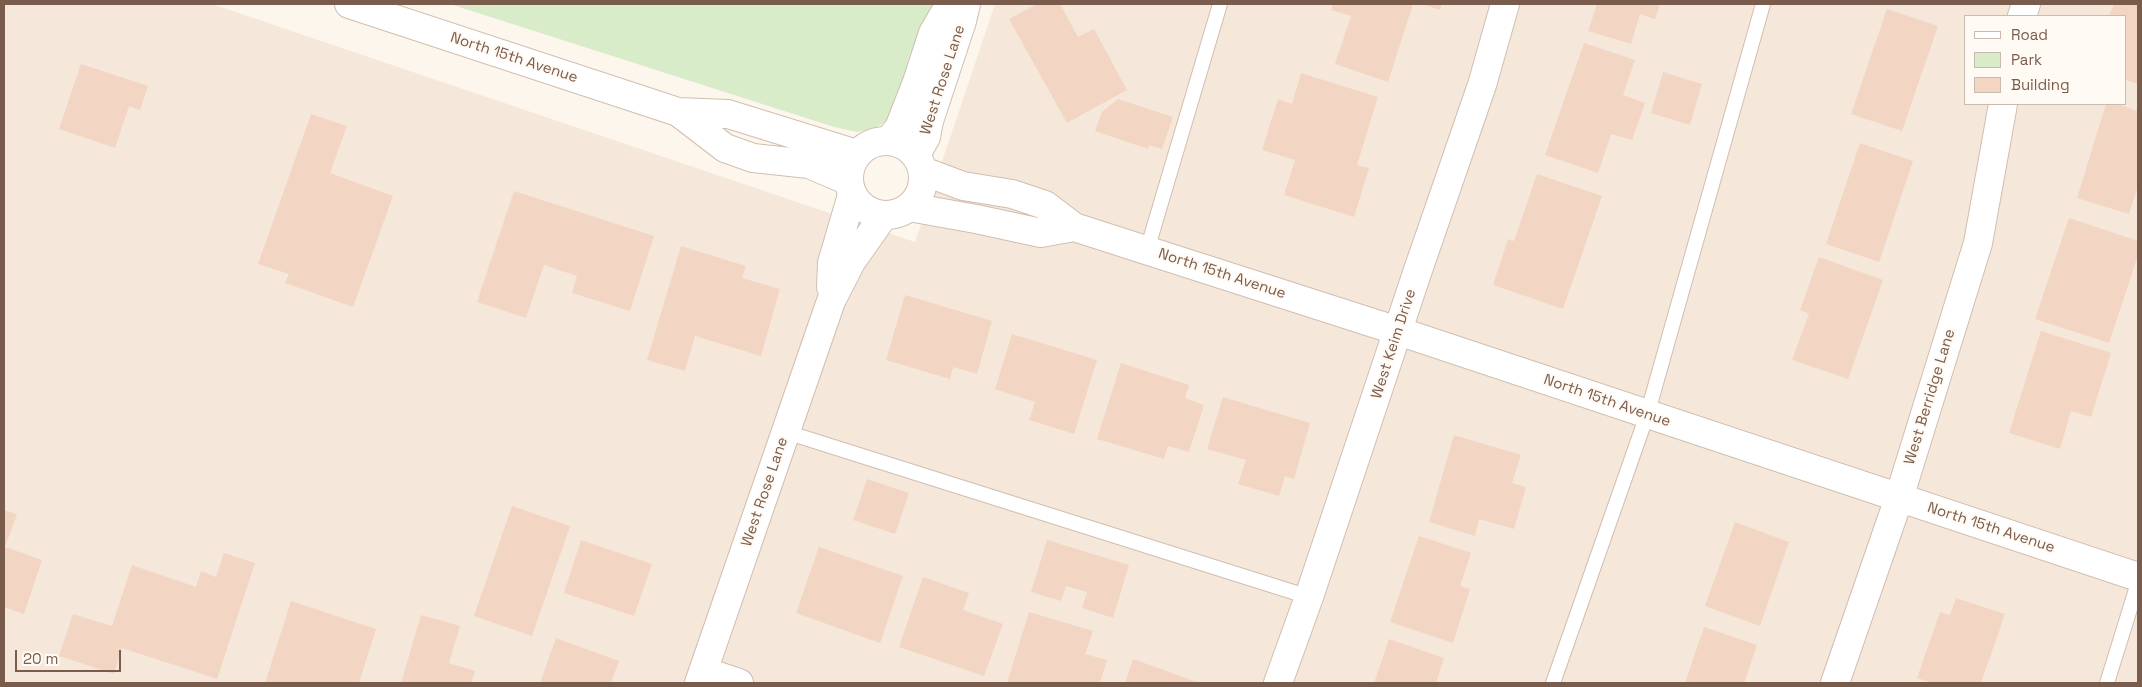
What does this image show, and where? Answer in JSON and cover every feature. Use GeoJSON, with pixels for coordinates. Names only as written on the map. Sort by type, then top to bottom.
{"type":"FeatureCollection","features":[{"type":"Feature","properties":{"kind":"street","name":"North 15th Avenue"},"geometry":{"type":"LineString","coordinates":[[349,4],[678,112],[728,114],[857,154]]}},
{"type":"Feature","properties":{"kind":"street","name":"West Rose Lane"},"geometry":{"type":"LineString","coordinates":[[888,140],[899,128],[918,82],[933,33],[950,4]]}},
{"type":"Feature","properties":{"kind":"street","name":"West Rose Lane"},"geometry":{"type":"LineString","coordinates":[[919,163],[929,121],[966,4]]}},
{"type":"Feature","properties":{"kind":"street","name":"West Keim Drive"},"geometry":{"type":"LineString","coordinates":[[1278,683],[1309,597],[1482,86],[1505,4]]}},
{"type":"Feature","properties":{"kind":"street","name":"West Berridge Lane"},"geometry":{"type":"LineString","coordinates":[[1835,683],[1898,498],[1978,243],[2003,105]]}},
{"type":"Feature","properties":{"kind":"street","name":"North 15th Avenue"},"geometry":{"type":"LineString","coordinates":[[678,112],[724,148],[753,158],[809,164],[850,188]]}},
{"type":"Feature","properties":{"kind":"street"},"geometry":{"type":"LineString","coordinates":[[888,140],[899,142],[908,148],[919,163],[921,191],[916,200],[897,211],[866,209],[850,188],[849,172],[857,154],[866,146],[888,140]]}},
{"type":"Feature","properties":{"kind":"street","name":"North 15th Avenue"},"geometry":{"type":"LineString","coordinates":[[919,163],[963,186],[1012,194],[1046,205],[1074,227],[1398,331],[2138,577]]}},
{"type":"Feature","properties":{"kind":"street","name":"West Rose Lane"},"geometry":{"type":"LineString","coordinates":[[831,301],[832,262],[850,188]]}},
{"type":"Feature","properties":{"kind":"street","name":"North 15th Avenue"},"geometry":{"type":"LineString","coordinates":[[897,211],[976,219],[1041,233],[1074,227]]}},
{"type":"Feature","properties":{"kind":"street","name":"West Rose Lane"},"geometry":{"type":"LineString","coordinates":[[701,677],[831,301],[851,262],[897,211]]}},
{"type":"Feature","properties":{"kind":"street"},"geometry":{"type":"LineString","coordinates":[[701,677],[739,683]]}},
{"type":"Feature","properties":{"kind":"lane"},"geometry":{"type":"LineString","coordinates":[[1147,250],[1220,4]]}},
{"type":"Feature","properties":{"kind":"lane"},"geometry":{"type":"LineString","coordinates":[[1553,683],[1647,414],[1763,4]]}},
{"type":"Feature","properties":{"kind":"lane"},"geometry":{"type":"LineString","coordinates":[[786,432],[1309,597]]}},
{"type":"Feature","properties":{"kind":"lane"},"geometry":{"type":"LineString","coordinates":[[2107,683],[2138,583]]}},
{"type":"Feature","properties":{"kind":"shaded area"},"geometry":{"type":"Polygon","coordinates":[[[4,4],[212,4],[915,242],[995,4],[2138,4],[2138,683],[4,683],[4,4]]]}},
{"type":"Feature","properties":{"kind":"green space"},"geometry":{"type":"Polygon","coordinates":[[[450,4],[935,4],[909,56],[903,86],[890,119],[875,128],[857,132],[834,127],[450,4]]]}},
{"type":"Feature","properties":{"kind":"building"},"geometry":{"type":"Polygon","coordinates":[[[1037,4],[1060,4],[1078,37],[1094,29],[1127,90],[1067,123],[1009,19],[1037,4]]]}},
{"type":"Feature","properties":{"kind":"building"},"geometry":{"type":"Polygon","coordinates":[[[1333,4],[1413,4],[1388,82],[1335,64],[1351,16],[1331,10],[1333,4]]]}},
{"type":"Feature","properties":{"kind":"building"},"geometry":{"type":"Polygon","coordinates":[[[1421,4],[1442,4],[1440,10],[1421,4]]]}},
{"type":"Feature","properties":{"kind":"building"},"geometry":{"type":"Polygon","coordinates":[[[1597,4],[1660,4],[1655,19],[1640,14],[1631,44],[1588,31],[1597,4]]]}},
{"type":"Feature","properties":{"kind":"building"},"geometry":{"type":"Polygon","coordinates":[[[2114,4],[2138,4],[2138,84],[2127,80],[2127,15],[2109,15],[2114,4]]]}},
{"type":"Feature","properties":{"kind":"building"},"geometry":{"type":"Polygon","coordinates":[[[1887,9],[1938,26],[1902,131],[1851,114],[1887,9]]]}},
{"type":"Feature","properties":{"kind":"building"},"geometry":{"type":"Polygon","coordinates":[[[1584,43],[1635,60],[1623,95],[1645,103],[1632,140],[1611,134],[1598,173],[1545,155],[1584,43]]]}},
{"type":"Feature","properties":{"kind":"building"},"geometry":{"type":"Polygon","coordinates":[[[81,64],[148,86],[140,110],[129,106],[115,148],[59,129],[81,64]]]}},
{"type":"Feature","properties":{"kind":"building"},"geometry":{"type":"Polygon","coordinates":[[[1663,72],[1702,84],[1690,125],[1651,113],[1663,72]]]}},
{"type":"Feature","properties":{"kind":"building"},"geometry":{"type":"Polygon","coordinates":[[[1301,73],[1378,97],[1357,165],[1369,168],[1354,217],[1284,195],[1295,160],[1262,150],[1278,99],[1292,104],[1301,73]]]}},
{"type":"Feature","properties":{"kind":"building"},"geometry":{"type":"Polygon","coordinates":[[[1118,99],[1173,117],[1162,149],[1149,145],[1148,149],[1095,131],[1102,112],[1118,99]]]}},
{"type":"Feature","properties":{"kind":"building"},"geometry":{"type":"Polygon","coordinates":[[[2106,105],[2120,105],[2138,111],[2138,186],[2129,214],[2077,198],[2106,105]]]}},
{"type":"Feature","properties":{"kind":"building"},"geometry":{"type":"Polygon","coordinates":[[[311,114],[347,126],[330,173],[393,196],[353,307],[285,283],[289,274],[258,264],[311,114]]]}},
{"type":"Feature","properties":{"kind":"building"},"geometry":{"type":"Polygon","coordinates":[[[1860,143],[1913,161],[1879,262],[1826,244],[1860,143]]]}},
{"type":"Feature","properties":{"kind":"building"},"geometry":{"type":"Polygon","coordinates":[[[1537,174],[1602,196],[1563,309],[1493,285],[1508,239],[1514,241],[1537,174]]]}},
{"type":"Feature","properties":{"kind":"building"},"geometry":{"type":"Polygon","coordinates":[[[514,191],[654,236],[630,311],[572,293],[577,276],[544,265],[526,318],[477,302],[514,191]]]}},
{"type":"Feature","properties":{"kind":"building"},"geometry":{"type":"Polygon","coordinates":[[[2069,218],[2138,241],[2138,255],[2109,343],[2035,319],[2069,218]]]}},
{"type":"Feature","properties":{"kind":"building"},"geometry":{"type":"Polygon","coordinates":[[[681,246],[746,266],[742,278],[780,289],[761,356],[695,336],[685,371],[647,360],[681,246]]]}},
{"type":"Feature","properties":{"kind":"building"},"geometry":{"type":"Polygon","coordinates":[[[1819,257],[1883,280],[1848,379],[1792,360],[1809,314],[1800,310],[1819,257]]]}},
{"type":"Feature","properties":{"kind":"building"},"geometry":{"type":"Polygon","coordinates":[[[905,295],[992,321],[977,374],[953,367],[950,379],[886,360],[905,295]]]}},
{"type":"Feature","properties":{"kind":"building"},"geometry":{"type":"Polygon","coordinates":[[[2041,331],[2111,353],[2091,417],[2071,411],[2060,449],[2009,433],[2041,331]]]}},
{"type":"Feature","properties":{"kind":"building"},"geometry":{"type":"Polygon","coordinates":[[[1012,334],[1097,360],[1074,434],[1029,420],[1035,402],[995,389],[1012,334]]]}},
{"type":"Feature","properties":{"kind":"building"},"geometry":{"type":"Polygon","coordinates":[[[1121,363],[1189,385],[1185,398],[1204,405],[1189,452],[1168,446],[1164,459],[1097,439],[1121,363]]]}},
{"type":"Feature","properties":{"kind":"building"},"geometry":{"type":"Polygon","coordinates":[[[1223,397],[1310,423],[1294,479],[1285,476],[1279,496],[1238,484],[1246,460],[1207,449],[1223,397]]]}},
{"type":"Feature","properties":{"kind":"building"},"geometry":{"type":"Polygon","coordinates":[[[1454,435],[1521,455],[1512,483],[1526,487],[1514,529],[1479,519],[1475,536],[1429,522],[1454,435]]]}},
{"type":"Feature","properties":{"kind":"building"},"geometry":{"type":"Polygon","coordinates":[[[867,479],[909,493],[895,534],[853,520],[867,479]]]}},
{"type":"Feature","properties":{"kind":"building"},"geometry":{"type":"Polygon","coordinates":[[[512,506],[570,526],[532,636],[474,616],[512,506]]]}},
{"type":"Feature","properties":{"kind":"building"},"geometry":{"type":"Polygon","coordinates":[[[4,510],[17,514],[5,547],[42,560],[24,614],[4,607],[4,510]]]}},
{"type":"Feature","properties":{"kind":"building"},"geometry":{"type":"Polygon","coordinates":[[[1735,522],[1789,542],[1760,626],[1705,606],[1735,522]]]}},
{"type":"Feature","properties":{"kind":"building"},"geometry":{"type":"Polygon","coordinates":[[[1419,536],[1471,553],[1460,586],[1470,589],[1453,643],[1390,622],[1419,536]]]}},
{"type":"Feature","properties":{"kind":"building"},"geometry":{"type":"Polygon","coordinates":[[[581,540],[652,564],[634,616],[564,593],[581,540]]]}},
{"type":"Feature","properties":{"kind":"building"},"geometry":{"type":"Polygon","coordinates":[[[1047,540],[1129,565],[1113,618],[1082,608],[1087,592],[1066,586],[1061,601],[1031,592],[1047,540]]]}},
{"type":"Feature","properties":{"kind":"building"},"geometry":{"type":"Polygon","coordinates":[[[819,547],[903,576],[880,643],[796,613],[819,547]]]}},
{"type":"Feature","properties":{"kind":"building"},"geometry":{"type":"Polygon","coordinates":[[[224,553],[255,563],[217,679],[122,648],[114,674],[59,656],[73,614],[112,626],[132,565],[196,587],[201,571],[216,577],[224,553]]]}},
{"type":"Feature","properties":{"kind":"building"},"geometry":{"type":"Polygon","coordinates":[[[923,577],[969,593],[963,610],[1003,624],[984,676],[899,647],[923,577]]]}},
{"type":"Feature","properties":{"kind":"building"},"geometry":{"type":"Polygon","coordinates":[[[1956,598],[2005,614],[1981,683],[1932,683],[1917,678],[1940,612],[1950,615],[1956,598]]]}},
{"type":"Feature","properties":{"kind":"building"},"geometry":{"type":"Polygon","coordinates":[[[291,601],[376,629],[359,683],[265,683],[291,601]]]}},
{"type":"Feature","properties":{"kind":"building"},"geometry":{"type":"Polygon","coordinates":[[[1029,612],[1093,631],[1085,654],[1107,660],[1100,683],[1007,683],[1029,612]]]}},
{"type":"Feature","properties":{"kind":"building"},"geometry":{"type":"Polygon","coordinates":[[[421,615],[460,626],[449,663],[475,671],[471,683],[401,683],[421,615]]]}},
{"type":"Feature","properties":{"kind":"building"},"geometry":{"type":"Polygon","coordinates":[[[1704,627],[1757,645],[1744,683],[1685,683],[1704,627]]]}},
{"type":"Feature","properties":{"kind":"building"},"geometry":{"type":"Polygon","coordinates":[[[556,638],[619,661],[611,683],[540,683],[556,638]]]}},
{"type":"Feature","properties":{"kind":"building"},"geometry":{"type":"Polygon","coordinates":[[[1389,639],[1444,658],[1436,683],[1374,683],[1389,639]]]}},
{"type":"Feature","properties":{"kind":"building"},"geometry":{"type":"Polygon","coordinates":[[[1133,659],[1200,683],[1125,683],[1133,659]]]}}]}
